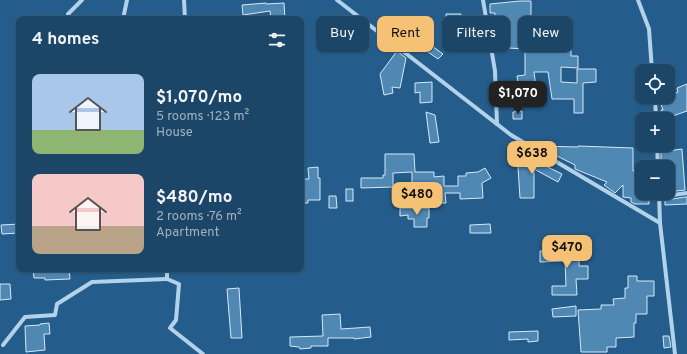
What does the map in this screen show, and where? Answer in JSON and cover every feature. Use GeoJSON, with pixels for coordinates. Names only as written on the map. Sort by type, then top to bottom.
{"type":"FeatureCollection","features":[{"type":"Feature","properties":{"kind":"street"},"geometry":{"type":"LineString","coordinates":[[69,16],[68,14],[82,0]]}},
{"type":"Feature","properties":{"kind":"street"},"geometry":{"type":"LineString","coordinates":[[124,16],[127,0]]}},
{"type":"Feature","properties":{"kind":"street"},"geometry":{"type":"LineString","coordinates":[[184,0],[185,16]]}},
{"type":"Feature","properties":{"kind":"street"},"geometry":{"type":"LineString","coordinates":[[337,0],[511,136],[660,223]]}},
{"type":"Feature","properties":{"kind":"street"},"geometry":{"type":"LineString","coordinates":[[483,0],[495,71],[497,124]]}},
{"type":"Feature","properties":{"kind":"street"},"geometry":{"type":"LineString","coordinates":[[638,0],[649,29],[652,64]]}},
{"type":"Feature","properties":{"kind":"street"},"geometry":{"type":"LineString","coordinates":[[675,194],[687,193]]}},
{"type":"Feature","properties":{"kind":"street"},"geometry":{"type":"LineString","coordinates":[[659,200],[660,223],[675,354]]}},
{"type":"Feature","properties":{"kind":"street"},"geometry":{"type":"LineString","coordinates":[[167,272],[167,279]]}},
{"type":"Feature","properties":{"kind":"street"},"geometry":{"type":"LineString","coordinates":[[3,345],[25,317],[55,315],[57,304],[92,282],[167,279],[179,284],[176,320],[170,328],[203,354]]}},
{"type":"Feature","properties":{"kind":"building"},"geometry":{"type":"Polygon","coordinates":[[[531,1],[531,16],[518,16],[518,49],[510,48],[510,16],[495,16],[495,13],[490,13],[490,4],[531,1]]]}},
{"type":"Feature","properties":{"kind":"building"},"geometry":{"type":"Polygon","coordinates":[[[284,3],[285,16],[271,16],[270,11],[243,15],[242,5],[284,3]]]}},
{"type":"Feature","properties":{"kind":"building"},"geometry":{"type":"Polygon","coordinates":[[[446,14],[461,14],[461,16],[446,16],[446,14]]]}},
{"type":"Feature","properties":{"kind":"building"},"geometry":{"type":"Polygon","coordinates":[[[434,47],[443,54],[438,59],[428,52],[434,52],[434,47]]]}},
{"type":"Feature","properties":{"kind":"building"},"geometry":{"type":"Polygon","coordinates":[[[396,52],[406,58],[400,88],[392,87],[393,93],[384,95],[380,74],[396,52]]]}},
{"type":"Feature","properties":{"kind":"building"},"geometry":{"type":"Polygon","coordinates":[[[525,52],[571,52],[571,56],[578,56],[578,68],[561,67],[561,82],[577,83],[577,69],[596,69],[596,82],[583,83],[583,113],[574,113],[574,99],[552,99],[548,72],[534,72],[538,102],[521,104],[517,76],[525,75],[525,52]]]}},
{"type":"Feature","properties":{"kind":"building"},"geometry":{"type":"Polygon","coordinates":[[[432,82],[432,102],[420,103],[420,92],[415,93],[415,83],[432,82]]]}},
{"type":"Feature","properties":{"kind":"building"},"geometry":{"type":"Polygon","coordinates":[[[687,84],[687,111],[675,115],[675,112],[662,112],[661,110],[663,110],[661,104],[675,104],[675,93],[678,92],[677,88],[687,84]]]}},
{"type":"Feature","properties":{"kind":"building"},"geometry":{"type":"Polygon","coordinates":[[[522,111],[522,119],[513,119],[513,112],[522,111]]]}},
{"type":"Feature","properties":{"kind":"building"},"geometry":{"type":"Polygon","coordinates":[[[426,112],[435,115],[439,142],[430,143],[426,112]]]}},
{"type":"Feature","properties":{"kind":"building"},"geometry":{"type":"Polygon","coordinates":[[[537,146],[633,148],[635,200],[649,200],[649,204],[635,204],[631,202],[631,198],[623,197],[623,185],[615,193],[604,185],[607,182],[575,169],[575,165],[537,146]]]}},
{"type":"Feature","properties":{"kind":"building"},"geometry":{"type":"Polygon","coordinates":[[[682,149],[685,190],[675,191],[675,160],[661,160],[661,152],[675,152],[675,150],[682,149]]]}},
{"type":"Feature","properties":{"kind":"building"},"geometry":{"type":"Polygon","coordinates":[[[517,152],[562,174],[558,182],[534,169],[534,198],[520,198],[517,152]]]}},
{"type":"Feature","properties":{"kind":"building"},"geometry":{"type":"Polygon","coordinates":[[[385,154],[414,154],[415,172],[434,172],[434,177],[444,176],[444,186],[458,186],[458,176],[466,176],[466,173],[478,172],[485,168],[491,178],[482,183],[483,198],[460,199],[460,193],[445,193],[446,203],[435,203],[434,192],[412,193],[412,172],[393,173],[393,187],[361,188],[361,178],[383,178],[383,175],[385,175],[385,154]]]}},
{"type":"Feature","properties":{"kind":"building"},"geometry":{"type":"Polygon","coordinates":[[[318,167],[318,178],[320,178],[320,200],[308,200],[308,203],[304,203],[304,179],[309,179],[308,168],[318,167]]]}},
{"type":"Feature","properties":{"kind":"building"},"geometry":{"type":"Polygon","coordinates":[[[346,189],[353,189],[353,201],[346,201],[346,189]]]}},
{"type":"Feature","properties":{"kind":"building"},"geometry":{"type":"Polygon","coordinates":[[[329,196],[336,196],[337,208],[329,208],[329,196]]]}},
{"type":"Feature","properties":{"kind":"building"},"geometry":{"type":"Polygon","coordinates":[[[687,197],[687,204],[665,205],[665,200],[675,200],[675,199],[687,197]]]}},
{"type":"Feature","properties":{"kind":"building"},"geometry":{"type":"Polygon","coordinates":[[[400,208],[429,208],[427,227],[414,227],[414,219],[408,219],[408,215],[400,216],[400,208]]]}},
{"type":"Feature","properties":{"kind":"building"},"geometry":{"type":"Polygon","coordinates":[[[16,224],[16,233],[2,234],[1,225],[16,224]]]}},
{"type":"Feature","properties":{"kind":"building"},"geometry":{"type":"Polygon","coordinates":[[[490,224],[491,233],[470,233],[470,225],[490,224]]]}},
{"type":"Feature","properties":{"kind":"building"},"geometry":{"type":"Polygon","coordinates":[[[568,244],[577,244],[579,266],[588,266],[588,279],[576,279],[577,295],[552,295],[552,286],[566,286],[565,261],[540,262],[540,251],[568,252],[568,244]]]}},
{"type":"Feature","properties":{"kind":"building"},"geometry":{"type":"Polygon","coordinates":[[[33,272],[69,272],[70,279],[45,280],[45,278],[34,278],[33,272]]]}},
{"type":"Feature","properties":{"kind":"building"},"geometry":{"type":"Polygon","coordinates":[[[628,276],[637,276],[637,281],[654,281],[654,296],[647,296],[647,314],[636,314],[636,323],[634,323],[634,337],[616,338],[616,347],[607,347],[607,352],[581,352],[578,310],[601,309],[601,305],[614,305],[613,299],[625,298],[625,288],[628,288],[628,276]]]}},
{"type":"Feature","properties":{"kind":"building"},"geometry":{"type":"Polygon","coordinates":[[[0,284],[10,284],[11,299],[0,300],[0,284]]]}},
{"type":"Feature","properties":{"kind":"building"},"geometry":{"type":"Polygon","coordinates":[[[239,288],[242,338],[231,338],[227,289],[239,288]]]}},
{"type":"Feature","properties":{"kind":"building"},"geometry":{"type":"Polygon","coordinates":[[[576,306],[576,316],[553,317],[552,309],[576,306]]]}},
{"type":"Feature","properties":{"kind":"building"},"geometry":{"type":"Polygon","coordinates":[[[340,314],[341,329],[370,327],[371,337],[354,339],[328,338],[328,346],[311,346],[311,348],[300,349],[299,347],[290,346],[290,337],[323,336],[322,315],[340,314]]]}},
{"type":"Feature","properties":{"kind":"building"},"geometry":{"type":"Polygon","coordinates":[[[49,323],[50,334],[44,334],[45,350],[26,352],[25,326],[49,323]]]}},
{"type":"Feature","properties":{"kind":"building"},"geometry":{"type":"Polygon","coordinates":[[[538,331],[538,341],[528,342],[528,339],[509,340],[509,332],[538,331]]]}},
{"type":"Feature","properties":{"kind":"building"},"geometry":{"type":"Polygon","coordinates":[[[663,336],[669,336],[671,347],[664,348],[663,336]]]}}]}
